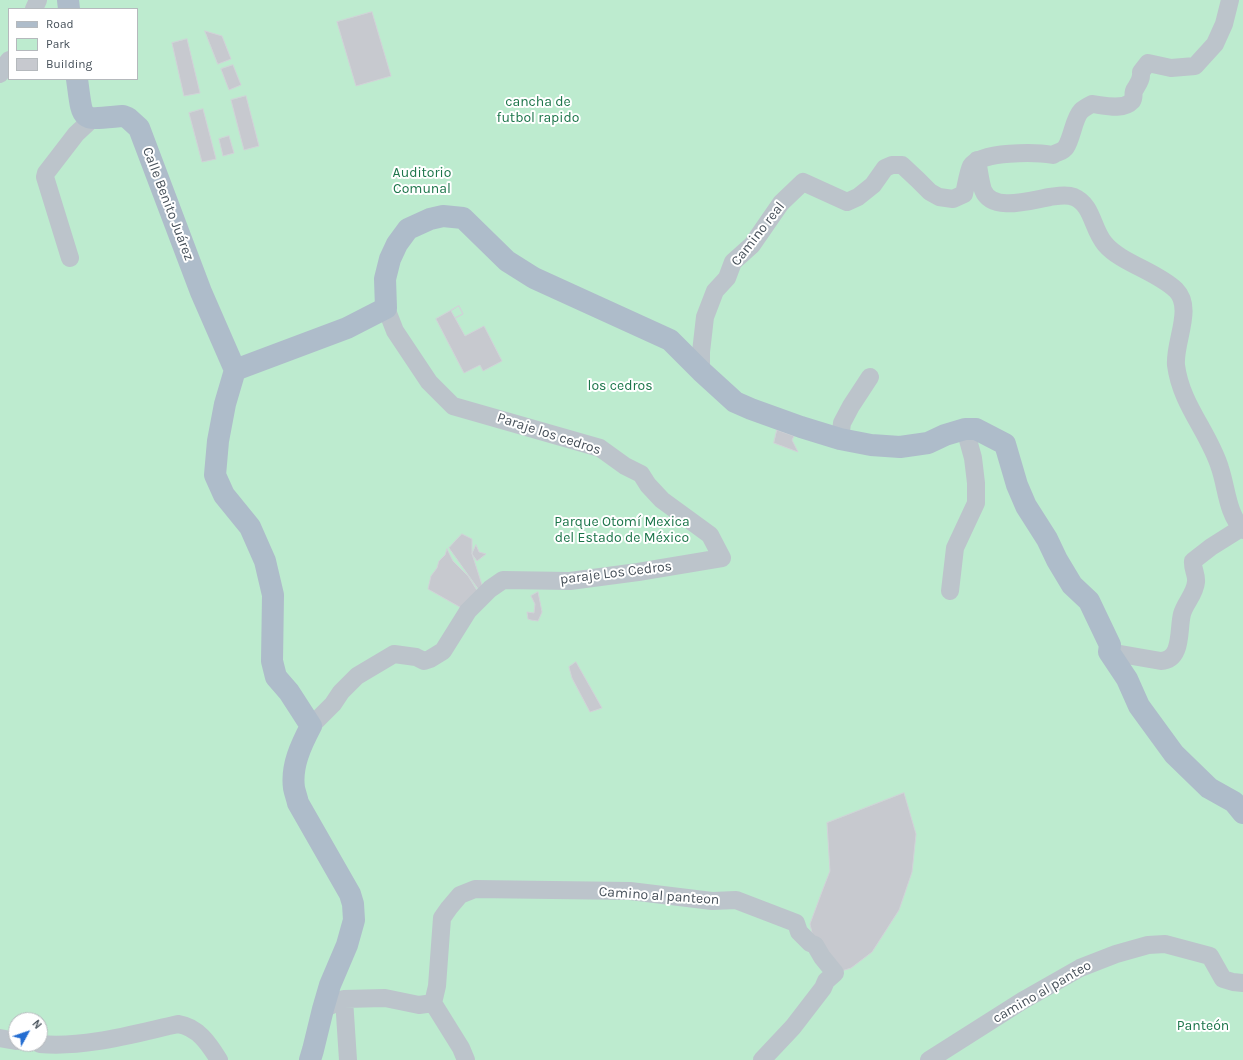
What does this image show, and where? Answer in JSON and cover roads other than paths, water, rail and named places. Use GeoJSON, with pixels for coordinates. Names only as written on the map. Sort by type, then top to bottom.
{"type":"FeatureCollection","features":[{"type":"Feature","properties":{"kind":"main road"},"geometry":{"type":"LineString","coordinates":[[77,80],[81,111],[84,116],[92,119]]}},
{"type":"Feature","properties":{"kind":"main road","name":"Calle Benito Juárez"},"geometry":{"type":"LineString","coordinates":[[92,119],[123,116],[128,118],[139,128],[201,292],[235,370]]}},
{"type":"Feature","properties":{"kind":"main road"},"geometry":{"type":"LineString","coordinates":[[310,1060],[330,985],[349,938],[354,920],[353,904],[350,894],[298,803],[294,788],[295,769],[300,746],[311,726],[289,692],[276,677],[272,661],[273,595],[265,561],[250,528],[224,495],[216,474],[218,441],[223,412],[235,370],[347,328],[386,308],[385,279],[390,259],[396,244],[408,229],[430,219],[443,216],[463,218],[507,261],[534,278],[670,340],[735,402],[763,414],[840,439],[871,445],[900,447],[928,443],[945,435],[965,429],[976,429],[1004,444],[1017,485],[1026,506],[1047,539],[1072,585],[1089,601],[1110,645],[1109,652],[1127,679],[1139,706],[1174,754],[1209,788],[1234,802],[1243,813]]}},
{"type":"Feature","properties":{"kind":"street"},"geometry":{"type":"LineString","coordinates":[[1109,652],[1161,661],[1164,661],[1172,656],[1178,644],[1182,614],[1196,585],[1193,561],[1211,547],[1242,529],[1228,502],[1221,470],[1216,457],[1189,408],[1181,386],[1176,365],[1177,348],[1184,314],[1183,300],[1177,291],[1165,280],[1119,255],[1105,244],[1096,229],[1091,214],[1082,202],[1072,197],[1062,195],[1006,204],[996,203],[989,199],[984,191],[977,160],[1003,154],[1042,153],[1053,155],[1056,152],[1061,152],[1066,147],[1081,111],[1092,104],[1123,107],[1131,102],[1133,92],[1142,76],[1141,72],[1148,63],[1171,68],[1195,66],[1215,44],[1224,24],[1230,0]]}},
{"type":"Feature","properties":{"kind":"street"},"geometry":{"type":"LineString","coordinates":[[0,74],[8,62]]}},
{"type":"Feature","properties":{"kind":"street"},"geometry":{"type":"LineString","coordinates":[[70,258],[45,177],[46,173],[76,134],[92,119]]}},
{"type":"Feature","properties":{"kind":"street","name":"Camino real"},"geometry":{"type":"LineString","coordinates":[[701,371],[701,352],[705,318],[715,291],[727,278],[733,262],[752,245],[781,203],[803,182],[847,202],[858,197],[873,185],[885,168],[902,165],[930,192],[939,197],[953,199],[964,194],[970,168],[977,160]]}},
{"type":"Feature","properties":{"kind":"street","name":"Paraje los cedros"},"geometry":{"type":"LineString","coordinates":[[386,308],[395,330],[429,382],[454,406],[600,448],[625,466],[641,474],[648,485],[662,500],[710,535],[722,558]]}},
{"type":"Feature","properties":{"kind":"street"},"geometry":{"type":"LineString","coordinates":[[840,439],[842,423],[870,377]]}},
{"type":"Feature","properties":{"kind":"street"},"geometry":{"type":"LineString","coordinates":[[950,591],[955,548],[976,503],[976,483],[973,458],[965,429]]}},
{"type":"Feature","properties":{"kind":"street","name":"paraje Los Cedros"},"geometry":{"type":"LineString","coordinates":[[311,726],[333,704],[341,692],[357,676],[394,654],[416,657],[424,661],[430,660],[443,651],[468,611],[490,589],[503,580],[570,581],[638,572],[722,558]]}},
{"type":"Feature","properties":{"kind":"street","name":"Camino al panteon"},"geometry":{"type":"LineString","coordinates":[[433,1002],[437,986],[442,918],[460,895],[475,889],[630,891],[712,901],[736,900],[796,923],[799,932],[810,943],[815,945],[822,957],[835,973],[826,981],[823,988],[793,1027],[762,1060]]}},
{"type":"Feature","properties":{"kind":"street","name":"camino al panteo"},"geometry":{"type":"LineString","coordinates":[[929,1060],[1022,1001],[1080,968],[1133,948],[1148,944],[1165,944],[1210,956],[1223,979],[1243,983]]}},
{"type":"Feature","properties":{"kind":"street"},"geometry":{"type":"LineString","coordinates":[[323,1008],[344,999],[385,998],[419,1005],[433,1002],[461,1048],[466,1060]]}},
{"type":"Feature","properties":{"kind":"street"},"geometry":{"type":"LineString","coordinates":[[344,999],[348,1060]]}},
{"type":"Feature","properties":{"kind":"street"},"geometry":{"type":"LineString","coordinates":[[48,1044],[75,1044],[121,1037],[178,1024],[186,1025],[200,1034],[219,1060]]}},
{"type":"Feature","properties":{"kind":"park label","name":"cancha de futbol rapido"},"geometry":{"type":"Point","coordinates":[538,110]}},
{"type":"Feature","properties":{"kind":"park label","name":"Auditorio Comunal"},"geometry":{"type":"Point","coordinates":[422,182]}},
{"type":"Feature","properties":{"kind":"park label","name":"los cedros"},"geometry":{"type":"Point","coordinates":[620,386]}},
{"type":"Feature","properties":{"kind":"park label","name":"Parque Otomí Mexica del Estado de México"},"geometry":{"type":"Point","coordinates":[622,530]}},
{"type":"Feature","properties":{"kind":"park label","name":"Panteón"},"geometry":{"type":"Point","coordinates":[1203,1026]}}]}
